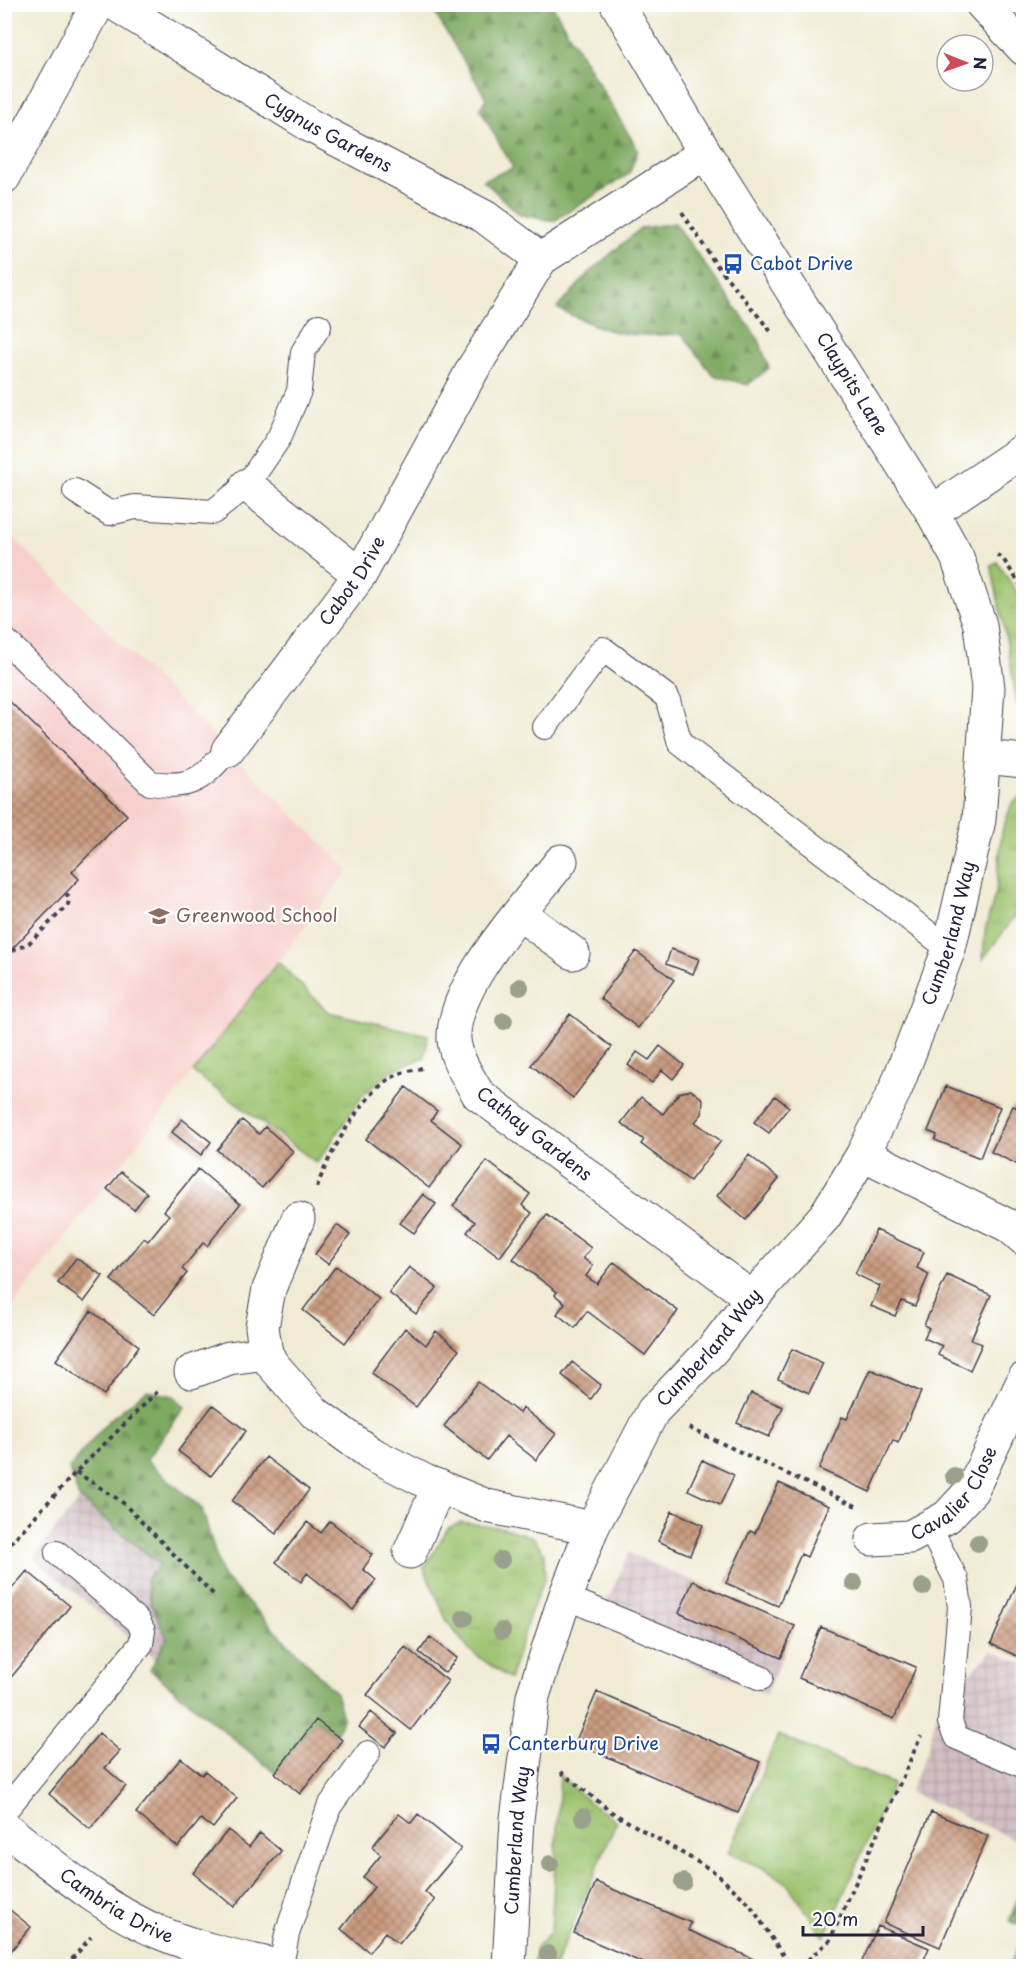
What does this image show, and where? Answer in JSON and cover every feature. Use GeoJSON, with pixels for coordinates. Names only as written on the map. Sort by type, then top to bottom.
{"type":"FeatureCollection","features":[{"type":"Feature","properties":{"kind":"street"},"geometry":{"type":"LineString","coordinates":[[4,177],[98,4]]}},
{"type":"Feature","properties":{"kind":"street","name":"Cygnus Gardens"},"geometry":{"type":"LineString","coordinates":[[115,4],[311,126],[485,218],[541,259]]}},
{"type":"Feature","properties":{"kind":"street","name":"Claypits Lane"},"geometry":{"type":"LineString","coordinates":[[617,4],[705,153],[932,512],[957,557],[980,625],[988,688],[984,757]]}},
{"type":"Feature","properties":{"kind":"street"},"geometry":{"type":"LineString","coordinates":[[982,4],[1023,49]]}},
{"type":"Feature","properties":{"kind":"street","name":"Cabot Drive"},"geometry":{"type":"LineString","coordinates":[[228,750],[360,575],[474,367],[541,259],[705,153]]}},
{"type":"Feature","properties":{"kind":"street"},"geometry":{"type":"LineString","coordinates":[[932,512],[1023,450]]}},
{"type":"Feature","properties":{"kind":"street"},"geometry":{"type":"LineString","coordinates":[[247,485],[360,575]]}},
{"type":"Feature","properties":{"kind":"street"},"geometry":{"type":"LineString","coordinates":[[984,757],[1023,761]]}},
{"type":"Feature","properties":{"kind":"street","name":"Cumberland Way"},"geometry":{"type":"LineString","coordinates":[[509,1966],[517,1819],[525,1743],[533,1696],[565,1597],[592,1528],[653,1411],[712,1348],[752,1298],[825,1216],[863,1154],[896,1088],[949,949],[979,820],[984,757]]}},
{"type":"Feature","properties":{"kind":"street","name":"Cathay Gardens"},"geometry":{"type":"LineString","coordinates":[[561,861],[474,975],[459,1006],[454,1038],[458,1059],[478,1094],[752,1298]]}},
{"type":"Feature","properties":{"kind":"street"},"geometry":{"type":"LineString","coordinates":[[520,914],[573,953]]}},
{"type":"Feature","properties":{"kind":"street"},"geometry":{"type":"LineString","coordinates":[[863,1154],[1009,1226],[1023,1239]]}},
{"type":"Feature","properties":{"kind":"street"},"geometry":{"type":"LineString","coordinates":[[298,1219],[269,1289],[262,1327],[266,1353],[315,1413],[370,1453],[487,1506],[592,1528]]}},
{"type":"Feature","properties":{"kind":"street"},"geometry":{"type":"LineString","coordinates":[[191,1372],[229,1358],[266,1353]]}},
{"type":"Feature","properties":{"kind":"street","name":"Cavalier Close"},"geometry":{"type":"LineString","coordinates":[[868,1524],[910,1537],[947,1517],[972,1490],[1023,1379]]}},
{"type":"Feature","properties":{"kind":"street"},"geometry":{"type":"LineString","coordinates":[[410,1552],[439,1486]]}},
{"type":"Feature","properties":{"kind":"street","name":"Cambria Drive"},"geometry":{"type":"LineString","coordinates":[[4,1827],[42,1857],[124,1914],[161,1933],[208,1951],[279,1966]]}},
{"type":"Feature","properties":{"kind":"lane"},"geometry":{"type":"LineString","coordinates":[[75,491],[109,513],[135,507],[213,512],[247,485],[279,438],[299,391],[303,352],[318,326]]}},
{"type":"Feature","properties":{"kind":"lane"},"geometry":{"type":"LineString","coordinates":[[4,639],[150,783],[178,787],[204,778],[228,750]]}},
{"type":"Feature","properties":{"kind":"lane"},"geometry":{"type":"LineString","coordinates":[[545,727],[603,649],[668,697],[680,743],[949,949]]}},
{"type":"Feature","properties":{"kind":"lane"},"geometry":{"type":"LineString","coordinates":[[929,1527],[956,1579],[960,1607],[950,1722],[956,1737],[1023,1766]]}},
{"type":"Feature","properties":{"kind":"lane"},"geometry":{"type":"LineString","coordinates":[[4,1812],[141,1644],[143,1631],[138,1621],[57,1553]]}},
{"type":"Feature","properties":{"kind":"lane"},"geometry":{"type":"LineString","coordinates":[[565,1597],[761,1678]]}},
{"type":"Feature","properties":{"kind":"lane"},"geometry":{"type":"LineString","coordinates":[[279,1966],[287,1934],[329,1807],[368,1753]]}},
{"type":"Feature","properties":{"kind":"path"},"geometry":{"type":"LineString","coordinates":[[4,955],[29,943],[68,905],[69,898],[66,893]]}},
{"type":"Feature","properties":{"kind":"path"},"geometry":{"type":"LineString","coordinates":[[298,1219],[308,1212],[324,1164],[367,1099],[397,1074],[458,1059]]}},
{"type":"Feature","properties":{"kind":"path"},"geometry":{"type":"LineString","coordinates":[[4,1550],[76,1472],[158,1391],[191,1372]]}},
{"type":"Feature","properties":{"kind":"path"},"geometry":{"type":"LineString","coordinates":[[653,1411],[868,1524]]}},
{"type":"Feature","properties":{"kind":"path"},"geometry":{"type":"LineString","coordinates":[[76,1472],[121,1501],[215,1596]]}},
{"type":"Feature","properties":{"kind":"path"},"geometry":{"type":"LineString","coordinates":[[801,1966],[830,1940],[922,1734]]}},
{"type":"Feature","properties":{"kind":"path"},"geometry":{"type":"LineString","coordinates":[[525,1743],[613,1813],[713,1871],[749,1903],[790,1966]]}},
{"type":"Feature","properties":{"kind":"shaded area","name":"Greenwood School"},"geometry":{"type":"Polygon","coordinates":[[[4,528],[349,870],[5,1316],[4,1316],[4,528]]]}},
{"type":"Feature","properties":{"kind":"shaded area"},"geometry":{"type":"Polygon","coordinates":[[[80,1498],[161,1565],[151,1604],[167,1638],[156,1659],[33,1558],[80,1498]]]}},
{"type":"Feature","properties":{"kind":"shaded area"},"geometry":{"type":"Polygon","coordinates":[[[629,1553],[795,1626],[766,1694],[597,1622],[629,1553]]]}},
{"type":"Feature","properties":{"kind":"shaded area"},"geometry":{"type":"Polygon","coordinates":[[[992,1651],[1023,1664],[1023,1843],[909,1792],[927,1751],[939,1705],[992,1651]]]}},
{"type":"Feature","properties":{"kind":"green space"},"geometry":{"type":"Polygon","coordinates":[[[430,5],[552,5],[638,150],[629,174],[554,221],[520,215],[483,180],[513,168],[480,109],[486,98],[430,5]]]}},
{"type":"Feature","properties":{"kind":"green space"},"geometry":{"type":"Polygon","coordinates":[[[675,223],[759,340],[769,368],[748,385],[713,375],[682,334],[646,335],[617,332],[590,324],[557,308],[593,269],[641,228],[675,223]]]}},
{"type":"Feature","properties":{"kind":"green space"},"geometry":{"type":"Polygon","coordinates":[[[997,562],[1023,601],[1023,713],[1017,704],[991,565],[997,562]]]}},
{"type":"Feature","properties":{"kind":"green space"},"geometry":{"type":"Polygon","coordinates":[[[1023,795],[1023,906],[983,959],[985,930],[996,892],[1002,831],[1012,803],[1023,795]]]}},
{"type":"Feature","properties":{"kind":"green space"},"geometry":{"type":"Polygon","coordinates":[[[278,962],[328,1012],[428,1035],[425,1057],[393,1070],[362,1096],[317,1163],[193,1072],[278,962]]]}},
{"type":"Feature","properties":{"kind":"green space"},"geometry":{"type":"Polygon","coordinates":[[[146,1391],[174,1396],[185,1407],[146,1460],[202,1509],[222,1575],[336,1693],[343,1717],[336,1735],[316,1720],[275,1773],[150,1670],[167,1638],[151,1604],[146,1580],[160,1565],[79,1498],[69,1468],[109,1420],[146,1391]]]}},
{"type":"Feature","properties":{"kind":"green space"},"geometry":{"type":"Polygon","coordinates":[[[461,1522],[504,1528],[533,1537],[544,1553],[545,1577],[529,1617],[510,1679],[469,1650],[447,1621],[424,1568],[448,1528],[461,1522]]]}},
{"type":"Feature","properties":{"kind":"green space"},"geometry":{"type":"Polygon","coordinates":[[[778,1735],[893,1784],[824,1937],[786,1882],[763,1868],[728,1853],[778,1735]]]}},
{"type":"Feature","properties":{"kind":"green space"},"geometry":{"type":"Polygon","coordinates":[[[560,1776],[589,1802],[617,1821],[555,1966],[534,1966],[535,1949],[551,1932],[560,1776]]]}},
{"type":"Feature","properties":{"kind":"green space"},"geometry":{"type":"Polygon","coordinates":[[[1023,1885],[1023,1927],[1009,1921],[1023,1885]]]}},
{"type":"Feature","properties":{"kind":"green space"},"geometry":{"type":"Polygon","coordinates":[[[1022,1935],[1023,1966],[1010,1966],[1022,1935]]]}},
{"type":"Feature","properties":{"kind":"building"},"geometry":{"type":"Polygon","coordinates":[[[4,696],[127,815],[72,872],[79,879],[11,950],[4,944],[4,696]]]}},
{"type":"Feature","properties":{"kind":"building"},"geometry":{"type":"Polygon","coordinates":[[[671,949],[699,959],[693,974],[666,964],[671,949]]]}},
{"type":"Feature","properties":{"kind":"building"},"geometry":{"type":"Polygon","coordinates":[[[636,951],[674,980],[638,1028],[600,998],[636,951]]]}},
{"type":"Feature","properties":{"kind":"building"},"geometry":{"type":"Polygon","coordinates":[[[570,1014],[612,1047],[573,1098],[531,1065],[570,1014]]]}},
{"type":"Feature","properties":{"kind":"building"},"geometry":{"type":"Polygon","coordinates":[[[660,1046],[684,1065],[673,1079],[662,1070],[652,1083],[628,1065],[637,1052],[649,1060],[660,1046]]]}},
{"type":"Feature","properties":{"kind":"building"},"geometry":{"type":"Polygon","coordinates":[[[946,1086],[1000,1107],[980,1158],[935,1140],[937,1135],[928,1131],[946,1086]]]}},
{"type":"Feature","properties":{"kind":"building"},"geometry":{"type":"Polygon","coordinates":[[[406,1087],[437,1111],[431,1120],[462,1144],[429,1188],[366,1139],[406,1087]]]}},
{"type":"Feature","properties":{"kind":"building"},"geometry":{"type":"Polygon","coordinates":[[[691,1090],[703,1099],[702,1114],[695,1122],[721,1141],[690,1181],[641,1144],[644,1140],[621,1123],[641,1097],[663,1114],[679,1093],[691,1090]]]}},
{"type":"Feature","properties":{"kind":"building"},"geometry":{"type":"Polygon","coordinates":[[[775,1096],[789,1107],[769,1133],[754,1122],[775,1096]]]}},
{"type":"Feature","properties":{"kind":"building"},"geometry":{"type":"Polygon","coordinates":[[[1013,1106],[1023,1110],[1023,1167],[991,1152],[1013,1106]]]}},
{"type":"Feature","properties":{"kind":"building"},"geometry":{"type":"Polygon","coordinates":[[[182,1119],[211,1142],[201,1155],[172,1132],[182,1119]]]}},
{"type":"Feature","properties":{"kind":"building"},"geometry":{"type":"Polygon","coordinates":[[[242,1120],[259,1134],[265,1127],[293,1151],[262,1188],[217,1150],[242,1120]]]}},
{"type":"Feature","properties":{"kind":"building"},"geometry":{"type":"Polygon","coordinates":[[[749,1155],[779,1179],[746,1220],[717,1196],[749,1155]]]}},
{"type":"Feature","properties":{"kind":"building"},"geometry":{"type":"Polygon","coordinates":[[[487,1161],[530,1194],[522,1205],[532,1213],[500,1257],[467,1232],[475,1222],[453,1206],[487,1161]]]}},
{"type":"Feature","properties":{"kind":"building"},"geometry":{"type":"Polygon","coordinates":[[[198,1169],[240,1204],[207,1246],[203,1243],[182,1269],[187,1273],[154,1315],[111,1280],[144,1238],[148,1241],[169,1215],[164,1211],[198,1169]]]}},
{"type":"Feature","properties":{"kind":"building"},"geometry":{"type":"Polygon","coordinates":[[[121,1172],[147,1193],[134,1210],[107,1189],[121,1172]]]}},
{"type":"Feature","properties":{"kind":"building"},"geometry":{"type":"Polygon","coordinates":[[[423,1194],[436,1204],[414,1233],[400,1223],[423,1194]]]}},
{"type":"Feature","properties":{"kind":"building"},"geometry":{"type":"Polygon","coordinates":[[[547,1215],[591,1248],[583,1258],[593,1266],[586,1276],[597,1284],[614,1262],[678,1311],[645,1355],[587,1311],[575,1328],[557,1314],[565,1303],[555,1295],[557,1292],[513,1259],[547,1215]]]}},
{"type":"Feature","properties":{"kind":"building"},"geometry":{"type":"Polygon","coordinates":[[[337,1225],[350,1235],[328,1264],[315,1254],[337,1225]]]}},
{"type":"Feature","properties":{"kind":"building"},"geometry":{"type":"Polygon","coordinates":[[[876,1230],[924,1252],[917,1268],[929,1274],[915,1306],[902,1301],[895,1316],[871,1306],[880,1286],[855,1274],[876,1230]]]}},
{"type":"Feature","properties":{"kind":"building"},"geometry":{"type":"Polygon","coordinates":[[[76,1258],[103,1276],[84,1302],[58,1283],[76,1258]]]}},
{"type":"Feature","properties":{"kind":"building"},"geometry":{"type":"Polygon","coordinates":[[[336,1266],[379,1299],[345,1343],[303,1310],[336,1266]]]}},
{"type":"Feature","properties":{"kind":"building"},"geometry":{"type":"Polygon","coordinates":[[[409,1267],[437,1288],[416,1314],[389,1293],[409,1267]]]}},
{"type":"Feature","properties":{"kind":"building"},"geometry":{"type":"Polygon","coordinates":[[[947,1275],[991,1295],[971,1339],[982,1344],[970,1370],[938,1355],[942,1346],[924,1338],[929,1328],[924,1325],[947,1275]]]}},
{"type":"Feature","properties":{"kind":"building"},"geometry":{"type":"Polygon","coordinates":[[[91,1311],[139,1346],[104,1395],[56,1360],[91,1311]]]}},
{"type":"Feature","properties":{"kind":"building"},"geometry":{"type":"Polygon","coordinates":[[[405,1328],[426,1345],[436,1331],[459,1350],[416,1407],[371,1373],[405,1328]]]}},
{"type":"Feature","properties":{"kind":"building"},"geometry":{"type":"Polygon","coordinates":[[[792,1349],[823,1363],[809,1393],[778,1379],[792,1349]]]}},
{"type":"Feature","properties":{"kind":"building"},"geometry":{"type":"Polygon","coordinates":[[[572,1362],[601,1385],[591,1399],[562,1375],[572,1362]]]}},
{"type":"Feature","properties":{"kind":"building"},"geometry":{"type":"Polygon","coordinates":[[[870,1369],[921,1392],[898,1443],[893,1440],[870,1492],[819,1469],[842,1417],[847,1419],[870,1369]]]}},
{"type":"Feature","properties":{"kind":"building"},"geometry":{"type":"Polygon","coordinates":[[[478,1382],[519,1413],[523,1408],[556,1434],[536,1460],[506,1436],[487,1460],[444,1426],[478,1382]]]}},
{"type":"Feature","properties":{"kind":"building"},"geometry":{"type":"Polygon","coordinates":[[[751,1393],[783,1407],[769,1437],[737,1423],[751,1393]]]}},
{"type":"Feature","properties":{"kind":"building"},"geometry":{"type":"Polygon","coordinates":[[[213,1405],[246,1431],[211,1476],[178,1451],[213,1405]]]}},
{"type":"Feature","properties":{"kind":"building"},"geometry":{"type":"Polygon","coordinates":[[[266,1457],[309,1490],[276,1534],[232,1501],[266,1457]]]}},
{"type":"Feature","properties":{"kind":"building"},"geometry":{"type":"Polygon","coordinates":[[[702,1460],[734,1475],[720,1505],[688,1490],[702,1460]]]}},
{"type":"Feature","properties":{"kind":"building"},"geometry":{"type":"Polygon","coordinates":[[[779,1483],[829,1506],[807,1557],[801,1554],[778,1606],[726,1583],[750,1531],[755,1533],[779,1483]]]}},
{"type":"Feature","properties":{"kind":"building"},"geometry":{"type":"Polygon","coordinates":[[[672,1511],[703,1525],[690,1555],[658,1541],[672,1511]]]}},
{"type":"Feature","properties":{"kind":"building"},"geometry":{"type":"Polygon","coordinates":[[[330,1521],[373,1555],[363,1569],[376,1580],[353,1610],[307,1573],[301,1582],[276,1562],[307,1522],[321,1533],[330,1521]]]}},
{"type":"Feature","properties":{"kind":"building"},"geometry":{"type":"Polygon","coordinates":[[[1023,1570],[1023,1659],[991,1644],[1023,1570]]]}},
{"type":"Feature","properties":{"kind":"building"},"geometry":{"type":"Polygon","coordinates":[[[27,1571],[70,1606],[4,1686],[4,1598],[27,1571]]]}},
{"type":"Feature","properties":{"kind":"building"},"geometry":{"type":"Polygon","coordinates":[[[693,1581],[795,1626],[781,1658],[679,1613],[693,1581]]]}},
{"type":"Feature","properties":{"kind":"building"},"geometry":{"type":"Polygon","coordinates":[[[821,1627],[916,1667],[894,1719],[799,1678],[821,1627]]]}},
{"type":"Feature","properties":{"kind":"building"},"geometry":{"type":"Polygon","coordinates":[[[430,1637],[457,1658],[445,1673],[419,1652],[430,1637]]]}},
{"type":"Feature","properties":{"kind":"building"},"geometry":{"type":"Polygon","coordinates":[[[405,1647],[448,1681],[411,1730],[367,1695],[405,1647]]]}},
{"type":"Feature","properties":{"kind":"building"},"geometry":{"type":"Polygon","coordinates":[[[597,1692],[760,1762],[738,1813],[575,1743],[597,1692]]]}},
{"type":"Feature","properties":{"kind":"building"},"geometry":{"type":"Polygon","coordinates":[[[371,1712],[397,1733],[385,1747],[359,1727],[371,1712]]]}},
{"type":"Feature","properties":{"kind":"building"},"geometry":{"type":"Polygon","coordinates":[[[316,1720],[342,1740],[300,1794],[275,1773],[316,1720]]]}},
{"type":"Feature","properties":{"kind":"building"},"geometry":{"type":"Polygon","coordinates":[[[99,1733],[120,1751],[105,1768],[126,1786],[90,1829],[49,1794],[99,1733]]]}},
{"type":"Feature","properties":{"kind":"building"},"geometry":{"type":"Polygon","coordinates":[[[181,1758],[202,1775],[205,1771],[237,1798],[213,1828],[201,1819],[178,1847],[136,1813],[181,1758]]]}},
{"type":"Feature","properties":{"kind":"building"},"geometry":{"type":"Polygon","coordinates":[[[931,1812],[988,1836],[940,1947],[884,1923],[931,1812]]]}},
{"type":"Feature","properties":{"kind":"building"},"geometry":{"type":"Polygon","coordinates":[[[399,1814],[411,1823],[418,1814],[461,1849],[425,1892],[435,1900],[399,1944],[385,1932],[369,1952],[341,1929],[374,1887],[363,1877],[381,1855],[372,1847],[399,1814]]]}},
{"type":"Feature","properties":{"kind":"building"},"geometry":{"type":"Polygon","coordinates":[[[228,1830],[249,1847],[260,1833],[281,1851],[234,1907],[193,1873],[228,1830]]]}},
{"type":"Feature","properties":{"kind":"building"},"geometry":{"type":"Polygon","coordinates":[[[596,1882],[691,1923],[688,1930],[756,1960],[753,1966],[650,1966],[574,1933],[596,1882]]]}},
{"type":"Feature","properties":{"kind":"building"},"geometry":{"type":"Polygon","coordinates":[[[4,1905],[31,1927],[4,1959],[4,1905]]]}},
{"type":"Feature","properties":{"kind":"building"},"geometry":{"type":"Polygon","coordinates":[[[878,1926],[929,1948],[921,1966],[860,1966],[878,1926]]]}},
{"type":"Feature","properties":{"kind":"place","name":"Cabot Drive"},"geometry":{"type":"Point","coordinates":[733,264]}},
{"type":"Feature","properties":{"kind":"place","name":"Greenwood School"},"geometry":{"type":"Point","coordinates":[159,916]}},
{"type":"Feature","properties":{"kind":"place","name":"Canterbury Drive"},"geometry":{"type":"Point","coordinates":[491,1744]}}]}
